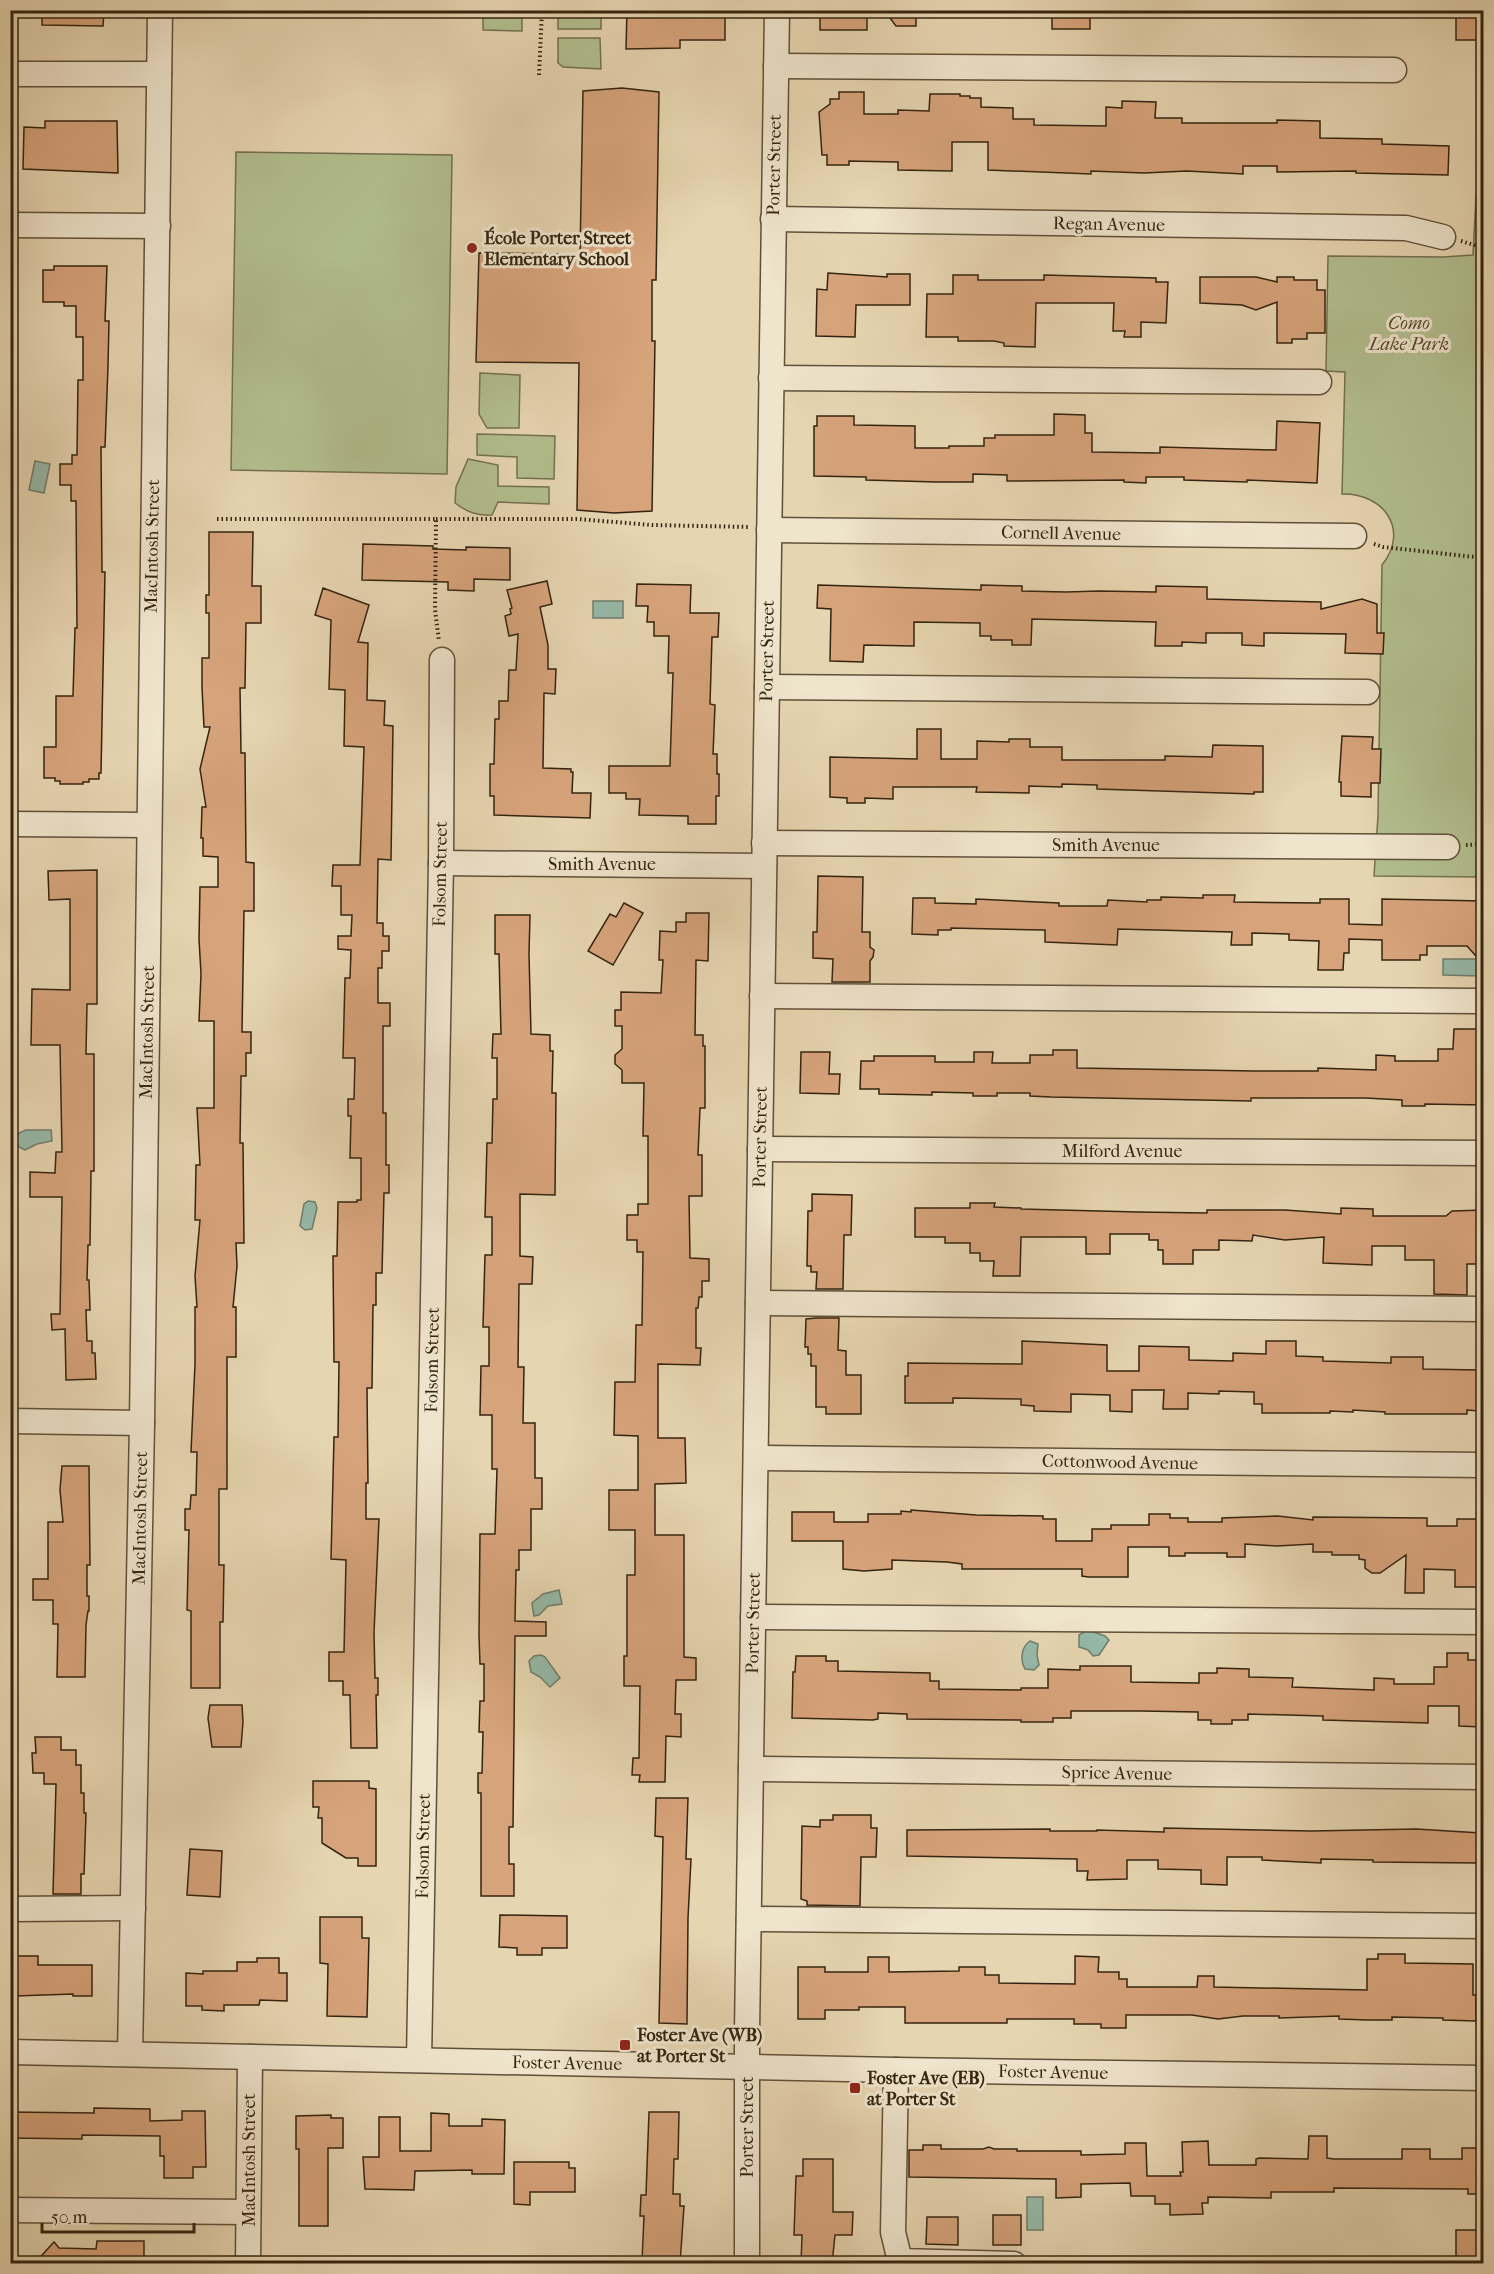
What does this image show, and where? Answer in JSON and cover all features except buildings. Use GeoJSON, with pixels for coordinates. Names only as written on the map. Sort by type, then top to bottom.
{"type":"FeatureCollection","features":[{"type":"Feature","properties":{"kind":"street","name":"MacIntosh Street"},"geometry":{"type":"LineString","coordinates":[[130,2054],[142,1423],[160,10]]}},
{"type":"Feature","properties":{"kind":"street","name":"Porter Street"},"geometry":{"type":"LineString","coordinates":[[747,2264],[747,2066],[777,10]]}},
{"type":"Feature","properties":{"kind":"street"},"geometry":{"type":"LineString","coordinates":[[776,66],[1394,70]]}},
{"type":"Feature","properties":{"kind":"street"},"geometry":{"type":"LineString","coordinates":[[10,74],[159,74]]}},
{"type":"Feature","properties":{"kind":"street","name":"Regan Avenue"},"geometry":{"type":"LineString","coordinates":[[774,219],[1406,228],[1443,237]]}},
{"type":"Feature","properties":{"kind":"street"},"geometry":{"type":"LineString","coordinates":[[10,225],[158,226]]}},
{"type":"Feature","properties":{"kind":"street"},"geometry":{"type":"LineString","coordinates":[[771,378],[1319,382]]}},
{"type":"Feature","properties":{"kind":"street","name":"Cornell Avenue"},"geometry":{"type":"LineString","coordinates":[[769,528],[1354,536]]}},
{"type":"Feature","properties":{"kind":"street","name":"Folsom Street"},"geometry":{"type":"LineString","coordinates":[[419,2060],[441,863],[442,660]]}},
{"type":"Feature","properties":{"kind":"street"},"geometry":{"type":"LineString","coordinates":[[767,687],[1367,692]]}},
{"type":"Feature","properties":{"kind":"street"},"geometry":{"type":"LineString","coordinates":[[10,824],[149,825]]}},
{"type":"Feature","properties":{"kind":"street","name":"Smith Avenue"},"geometry":{"type":"LineString","coordinates":[[441,863],[764,854],[1447,847]]}},
{"type":"Feature","properties":{"kind":"street"},"geometry":{"type":"LineString","coordinates":[[762,996],[1464,1000],[1484,1003]]}},
{"type":"Feature","properties":{"kind":"street","name":"Milford Avenue"},"geometry":{"type":"LineString","coordinates":[[760,1149],[1484,1154]]}},
{"type":"Feature","properties":{"kind":"street"},"geometry":{"type":"LineString","coordinates":[[758,1303],[1484,1310]]}},
{"type":"Feature","properties":{"kind":"street"},"geometry":{"type":"LineString","coordinates":[[10,1421],[142,1423]]}},
{"type":"Feature","properties":{"kind":"street","name":"Cottonwood Avenue"},"geometry":{"type":"LineString","coordinates":[[756,1458],[1484,1465]]}},
{"type":"Feature","properties":{"kind":"street"},"geometry":{"type":"LineString","coordinates":[[753,1617],[1484,1622]]}},
{"type":"Feature","properties":{"kind":"street","name":"Sprice Avenue"},"geometry":{"type":"LineString","coordinates":[[751,1769],[1484,1777]]}},
{"type":"Feature","properties":{"kind":"street"},"geometry":{"type":"LineString","coordinates":[[10,1909],[133,1908]]}},
{"type":"Feature","properties":{"kind":"street"},"geometry":{"type":"LineString","coordinates":[[749,1919],[1484,1926]]}},
{"type":"Feature","properties":{"kind":"street","name":"Foster Avenue"},"geometry":{"type":"LineString","coordinates":[[10,2052],[896,2070],[1484,2078]]}},
{"type":"Feature","properties":{"kind":"street","name":"MacIntosh Street"},"geometry":{"type":"LineString","coordinates":[[248,2264],[250,2057]]}},
{"type":"Feature","properties":{"kind":"street"},"geometry":{"type":"LineString","coordinates":[[896,2070],[893,2232],[900,2261],[1014,2264]]}},
{"type":"Feature","properties":{"kind":"street"},"geometry":{"type":"LineString","coordinates":[[10,2210],[248,2212]]}},
{"type":"Feature","properties":{"kind":"path"},"geometry":{"type":"LineString","coordinates":[[538,75],[542,10]]}},
{"type":"Feature","properties":{"kind":"path"},"geometry":{"type":"LineString","coordinates":[[217,519],[577,519],[652,525],[769,528]]}},
{"type":"Feature","properties":{"kind":"path"},"geometry":{"type":"LineString","coordinates":[[436,519],[435,610],[442,660]]}},
{"type":"Feature","properties":{"kind":"path"},"geometry":{"type":"LineString","coordinates":[[1354,536],[1383,547],[1484,558]]}},
{"type":"Feature","properties":{"kind":"green space"},"geometry":{"type":"Polygon","coordinates":[[[483,11],[522,11],[522,31],[483,30],[483,11]]]}},
{"type":"Feature","properties":{"kind":"green space"},"geometry":{"type":"Polygon","coordinates":[[[558,11],[601,11],[601,29],[558,29],[558,11]]]}},
{"type":"Feature","properties":{"kind":"green space"},"geometry":{"type":"Polygon","coordinates":[[[558,38],[600,38],[601,69],[563,67],[558,63],[558,38]]]}},
{"type":"Feature","properties":{"kind":"green space"},"geometry":{"type":"Polygon","coordinates":[[[236,152],[452,155],[447,474],[231,470],[236,152]]]}},
{"type":"Feature","properties":{"kind":"green space","name":"Como Lake Park"},"geometry":{"type":"Polygon","coordinates":[[[1476,196],[1483,196],[1483,877],[1374,876],[1378,816],[1382,565],[1390,552],[1393,527],[1388,516],[1370,500],[1357,495],[1342,494],[1345,372],[1326,371],[1328,256],[1473,255],[1476,196]]]}},
{"type":"Feature","properties":{"kind":"green space"},"geometry":{"type":"Polygon","coordinates":[[[480,373],[520,375],[519,428],[487,428],[479,414],[480,373]]]}},
{"type":"Feature","properties":{"kind":"green space"},"geometry":{"type":"Polygon","coordinates":[[[477,434],[555,436],[554,479],[517,478],[517,457],[477,455],[477,434]]]}},
{"type":"Feature","properties":{"kind":"green space"},"geometry":{"type":"Polygon","coordinates":[[[468,459],[498,465],[498,486],[549,487],[549,504],[498,502],[492,515],[472,513],[464,509],[455,503],[456,487],[468,459]]]}},
{"type":"Feature","properties":{"kind":"shaded area"},"geometry":{"type":"Polygon","coordinates":[[[35,461],[50,464],[44,493],[29,490],[35,461]]]}},
{"type":"Feature","properties":{"kind":"shaded area"},"geometry":{"type":"Polygon","coordinates":[[[593,601],[623,601],[623,618],[593,618],[593,601]]]}},
{"type":"Feature","properties":{"kind":"shaded area"},"geometry":{"type":"Polygon","coordinates":[[[1443,959],[1478,959],[1478,976],[1443,975],[1443,959]]]}},
{"type":"Feature","properties":{"kind":"shaded area"},"geometry":{"type":"Polygon","coordinates":[[[26,1130],[51,1130],[52,1141],[37,1144],[25,1150],[19,1147],[16,1140],[19,1133],[26,1130]]]}},
{"type":"Feature","properties":{"kind":"shaded area"},"geometry":{"type":"Polygon","coordinates":[[[308,1201],[315,1202],[317,1208],[312,1229],[305,1230],[300,1226],[304,1204],[308,1201]]]}},
{"type":"Feature","properties":{"kind":"shaded area"},"geometry":{"type":"Polygon","coordinates":[[[559,1590],[562,1604],[548,1606],[539,1615],[534,1616],[532,1603],[543,1594],[559,1590]]]}},
{"type":"Feature","properties":{"kind":"shaded area"},"geometry":{"type":"Polygon","coordinates":[[[1088,1630],[1105,1636],[1109,1640],[1099,1655],[1093,1656],[1088,1650],[1079,1647],[1079,1635],[1088,1630]]]}},
{"type":"Feature","properties":{"kind":"shaded area"},"geometry":{"type":"Polygon","coordinates":[[[1030,1641],[1038,1644],[1039,1665],[1034,1670],[1025,1669],[1022,1662],[1023,1650],[1030,1641]]]}},
{"type":"Feature","properties":{"kind":"shaded area"},"geometry":{"type":"Polygon","coordinates":[[[534,1656],[545,1657],[560,1678],[550,1687],[531,1672],[529,1661],[534,1656]]]}},
{"type":"Feature","properties":{"kind":"shaded area"},"geometry":{"type":"Polygon","coordinates":[[[1027,2197],[1043,2197],[1043,2230],[1027,2230],[1027,2197]]]}},
{"type":"Feature","properties":{"kind":"place","name":"École Porter Street Elementary School"},"geometry":{"type":"Point","coordinates":[472,248]}},
{"type":"Feature","properties":{"kind":"place","name":"Foster Ave (WB) at Porter St"},"geometry":{"type":"Point","coordinates":[625,2045]}},
{"type":"Feature","properties":{"kind":"place","name":"Foster Ave (EB) at Porter St"},"geometry":{"type":"Point","coordinates":[855,2088]}}]}
